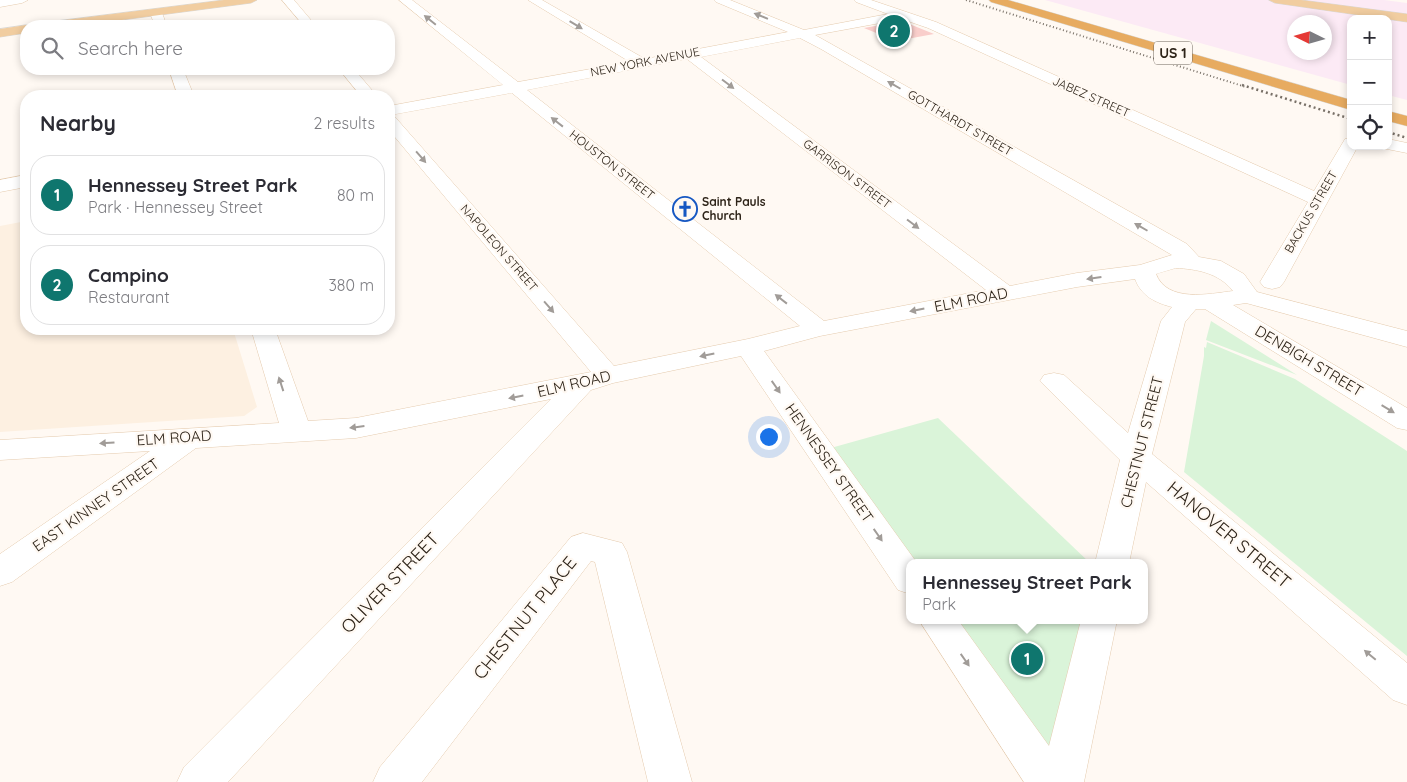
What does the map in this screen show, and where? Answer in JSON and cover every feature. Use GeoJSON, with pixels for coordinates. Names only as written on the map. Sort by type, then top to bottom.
{"type":"FeatureCollection","features":[{"type":"Feature","properties":{"kind":"highway","name":"US 1"},"geometry":{"type":"LineString","coordinates":[[995,0],[1347,104]]}},
{"type":"Feature","properties":{"kind":"highway"},"geometry":{"type":"LineString","coordinates":[[1016,0],[1347,96]]}},
{"type":"Feature","properties":{"kind":"highway"},"geometry":{"type":"LineString","coordinates":[[1392,109],[1407,113]]}},
{"type":"Feature","properties":{"kind":"highway"},"geometry":{"type":"LineString","coordinates":[[1392,117],[1407,121]]}},
{"type":"Feature","properties":{"kind":"main road"},"geometry":{"type":"LineString","coordinates":[[95,20],[205,3],[251,0]]}},
{"type":"Feature","properties":{"kind":"main road"},"geometry":{"type":"LineString","coordinates":[[1275,0],[1407,18]]}},
{"type":"Feature","properties":{"kind":"main road"},"geometry":{"type":"LineString","coordinates":[[0,35],[20,30]]}},
{"type":"Feature","properties":{"kind":"street"},"geometry":{"type":"LineString","coordinates":[[0,3],[22,0]]}},
{"type":"Feature","properties":{"kind":"street"},"geometry":{"type":"LineString","coordinates":[[288,0],[305,20]]}},
{"type":"Feature","properties":{"kind":"street","name":"HOUSTON STREET"},"geometry":{"type":"LineString","coordinates":[[405,0],[819,330]]}},
{"type":"Feature","properties":{"kind":"street"},"geometry":{"type":"LineString","coordinates":[[534,0],[642,63]]}},
{"type":"Feature","properties":{"kind":"street","name":"GOTTHARDT STREET"},"geometry":{"type":"LineString","coordinates":[[720,0],[801,33],[1179,249],[1192,262]]}},
{"type":"Feature","properties":{"kind":"street","name":"JABEZ STREET"},"geometry":{"type":"LineString","coordinates":[[860,0],[932,25],[1319,200]]}},
{"type":"Feature","properties":{"kind":"street"},"geometry":{"type":"LineString","coordinates":[[156,12],[159,20]]}},
{"type":"Feature","properties":{"kind":"street","name":"NEW YORK AVENUE"},"geometry":{"type":"LineString","coordinates":[[395,111],[902,15]]}},
{"type":"Feature","properties":{"kind":"street","name":"GARRISON STREET"},"geometry":{"type":"LineString","coordinates":[[689,54],[1004,293]]}},
{"type":"Feature","properties":{"kind":"street"},"geometry":{"type":"LineString","coordinates":[[178,75],[184,90]]}},
{"type":"Feature","properties":{"kind":"street"},"geometry":{"type":"LineString","coordinates":[[351,75],[363,90]]}},
{"type":"Feature","properties":{"kind":"street","name":"NAPOLEON STREET"},"geometry":{"type":"LineString","coordinates":[[395,128],[595,380]]}},
{"type":"Feature","properties":{"kind":"street"},"geometry":{"type":"LineString","coordinates":[[1392,145],[1407,148]]}},
{"type":"Feature","properties":{"kind":"street","name":"BACKUS STREET"},"geometry":{"type":"LineString","coordinates":[[1243,288],[1272,282],[1347,150]]}},
{"type":"Feature","properties":{"kind":"street"},"geometry":{"type":"LineString","coordinates":[[0,186],[20,182]]}},
{"type":"Feature","properties":{"kind":"street","name":"ELM ROAD"},"geometry":{"type":"LineString","coordinates":[[0,450],[296,430],[356,428],[595,380],[819,330],[1004,293],[1077,280],[1148,281],[1174,261],[1192,262]]}},
{"type":"Feature","properties":{"kind":"street"},"geometry":{"type":"LineString","coordinates":[[1192,262],[1213,266],[1243,288],[1407,339]]}},
{"type":"Feature","properties":{"kind":"street"},"geometry":{"type":"LineString","coordinates":[[1148,281],[1191,308],[1243,288]]}},
{"type":"Feature","properties":{"kind":"street","name":"DENBIGH STREET"},"geometry":{"type":"LineString","coordinates":[[1191,308],[1407,421]]}},
{"type":"Feature","properties":{"kind":"street","name":"CHESTNUT STREET"},"geometry":{"type":"LineString","coordinates":[[1113,559],[1136,457],[1191,308]]}},
{"type":"Feature","properties":{"kind":"street"},"geometry":{"type":"LineString","coordinates":[[265,335],[296,430]]}},
{"type":"Feature","properties":{"kind":"street","name":"HENNESSEY STREET"},"geometry":{"type":"LineString","coordinates":[[748,347],[906,574]]}},
{"type":"Feature","properties":{"kind":"street","name":"OLIVER STREET"},"geometry":{"type":"LineString","coordinates":[[200,782],[595,380]]}},
{"type":"Feature","properties":{"kind":"street","name":"HANOVER STREET"},"geometry":{"type":"LineString","coordinates":[[1054,381],[1136,457],[1407,687]]}},
{"type":"Feature","properties":{"kind":"street","name":"EAST KINNEY STREET"},"geometry":{"type":"LineString","coordinates":[[0,572],[191,437]]}},
{"type":"Feature","properties":{"kind":"street","name":"CHESTNUT PLACE"},"geometry":{"type":"LineString","coordinates":[[395,782],[583,546],[610,552],[670,782]]}},
{"type":"Feature","properties":{"kind":"street"},"geometry":{"type":"LineString","coordinates":[[941,624],[1049,782]]}},
{"type":"Feature","properties":{"kind":"street"},"geometry":{"type":"LineString","coordinates":[[1062,782],[1098,624]]}},
{"type":"Feature","properties":{"kind":"shaded area"},"geometry":{"type":"Polygon","coordinates":[[[1045,0],[1384,0],[1407,3],[1407,100],[1392,96],[1392,15],[1347,15],[1347,84],[1045,0]]]}},
{"type":"Feature","properties":{"kind":"shaded area"},"geometry":{"type":"Polygon","coordinates":[[[20,222],[20,335],[235,335],[257,407],[244,416],[0,432],[0,226],[20,222]]]}},
{"type":"Feature","properties":{"kind":"green space"},"geometry":{"type":"Polygon","coordinates":[[[1211,321],[1297,375],[1206,340],[1211,321]]]}},
{"type":"Feature","properties":{"kind":"green space"},"geometry":{"type":"Polygon","coordinates":[[[1207,342],[1295,379],[1407,451],[1407,656],[1184,472],[1204,347],[1206,348],[1207,342]]]}},
{"type":"Feature","properties":{"kind":"green space"},"geometry":{"type":"Polygon","coordinates":[[[938,418],[1086,559],[907,559],[820,451],[938,418]]]}},
{"type":"Feature","properties":{"kind":"green space"},"geometry":{"type":"Polygon","coordinates":[[[940,624],[1098,624],[1062,782],[940,624]]]}},
{"type":"Feature","properties":{"kind":"building"},"geometry":{"type":"Polygon","coordinates":[[[902,21],[934,34],[896,41],[864,28],[902,21]]]}},
{"type":"Feature","properties":{"kind":"railway"},"geometry":{"type":"LineString","coordinates":[[966,0],[1246,87]]}},
{"type":"Feature","properties":{"kind":"railway"},"geometry":{"type":"LineString","coordinates":[[1242,85],[1347,118]]}},
{"type":"Feature","properties":{"kind":"railway"},"geometry":{"type":"LineString","coordinates":[[1392,133],[1407,138]]}},
{"type":"Feature","properties":{"kind":"place","name":"Campino"},"geometry":{"type":"Point","coordinates":[894,31]}},
{"type":"Feature","properties":{"kind":"place","name":"Saint Pauls Church"},"geometry":{"type":"Point","coordinates":[685,209]}},
{"type":"Feature","properties":{"kind":"place","name":"Hennessey Street Park"},"geometry":{"type":"Point","coordinates":[1027,659]}}]}
